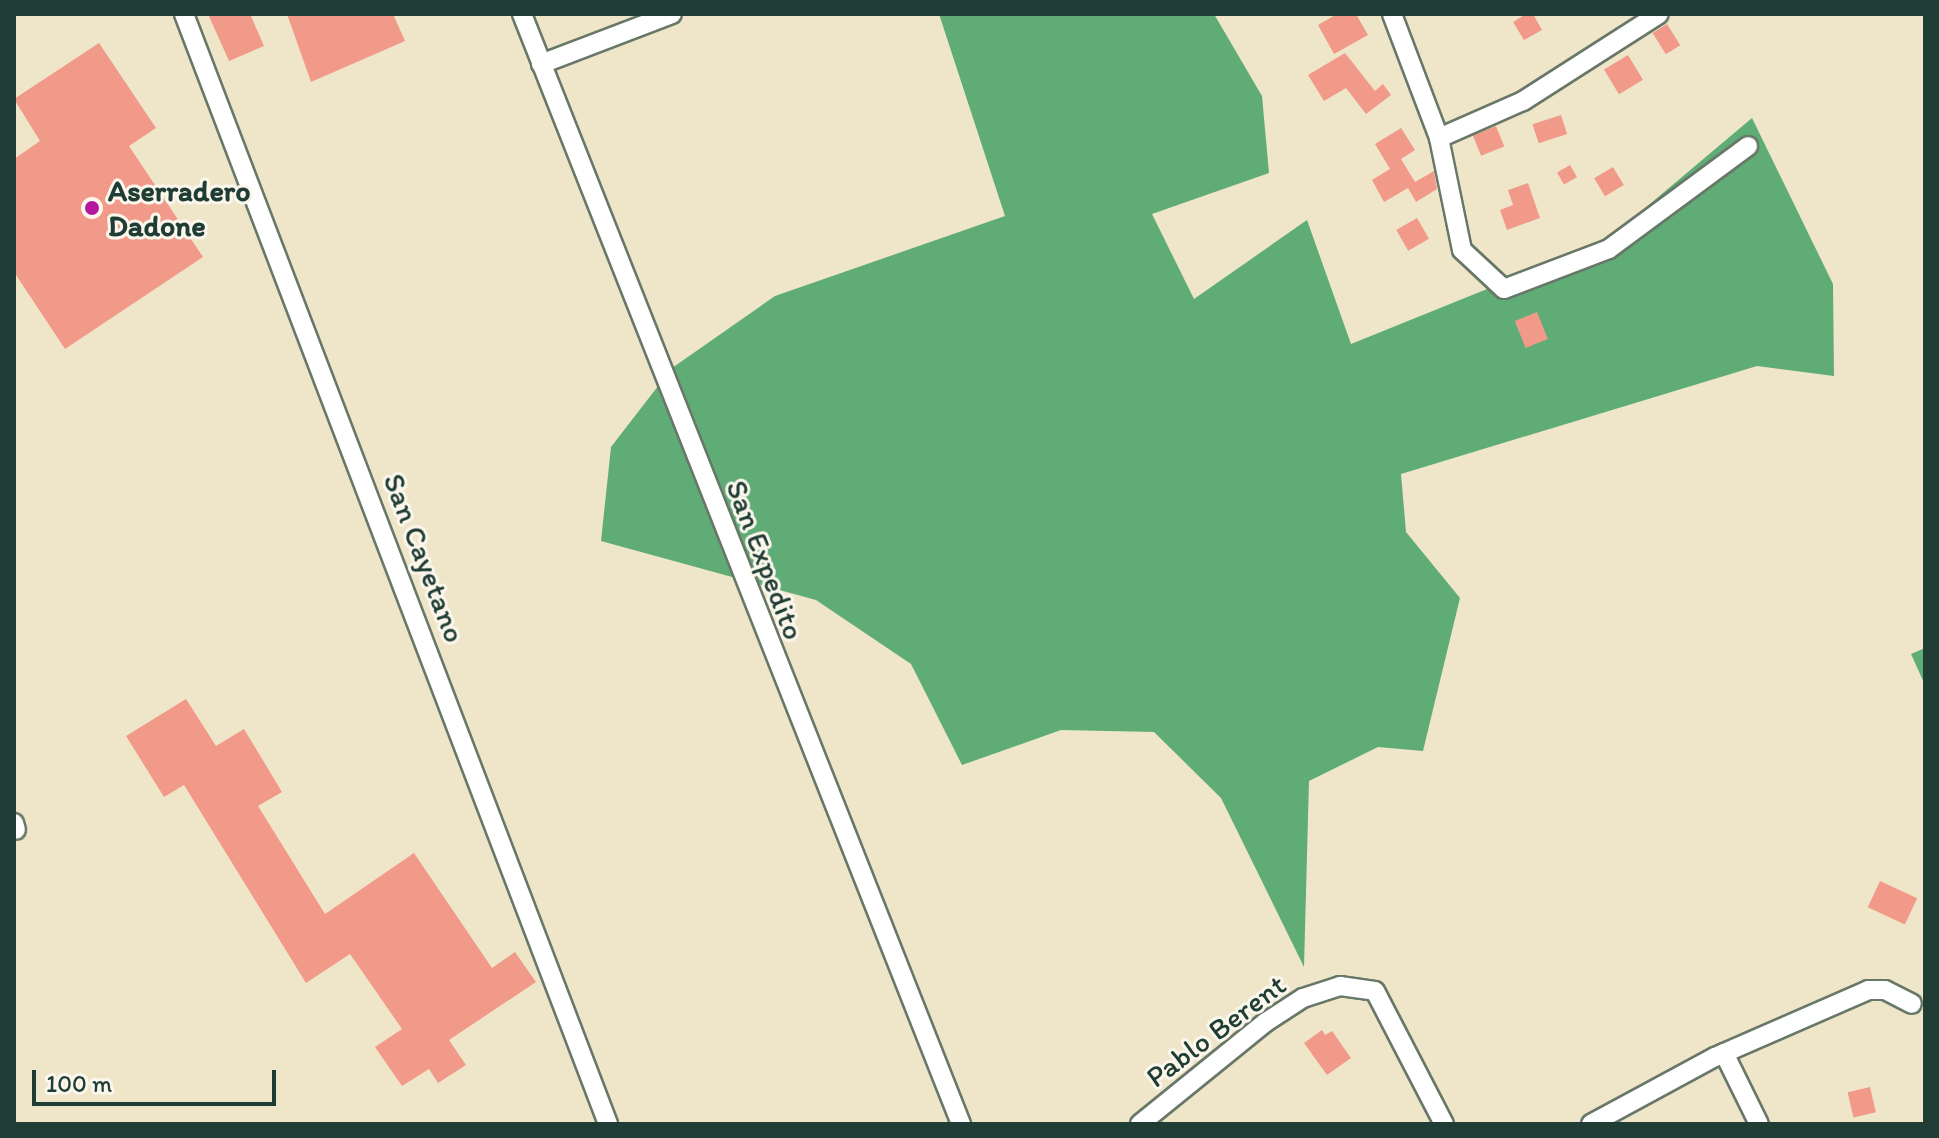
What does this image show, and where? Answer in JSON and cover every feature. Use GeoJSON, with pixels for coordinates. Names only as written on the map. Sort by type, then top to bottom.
{"type":"FeatureCollection","features":[{"type":"Feature","properties":{"kind":"street","name":"San Cayetano"},"geometry":{"type":"LineString","coordinates":[[184,14],[608,1124]]}},
{"type":"Feature","properties":{"kind":"street","name":"San Expedito"},"geometry":{"type":"LineString","coordinates":[[522,14],[961,1124]]}},
{"type":"Feature","properties":{"kind":"street"},"geometry":{"type":"LineString","coordinates":[[541,64],[672,14]]}},
{"type":"Feature","properties":{"kind":"street"},"geometry":{"type":"LineString","coordinates":[[1392,14],[1439,138],[1462,250],[1504,289],[1609,249],[1748,146]]}},
{"type":"Feature","properties":{"kind":"street"},"geometry":{"type":"LineString","coordinates":[[1439,138],[1523,101],[1659,14]]}},
{"type":"Feature","properties":{"kind":"street","name":"Pablo Berent"},"geometry":{"type":"LineString","coordinates":[[1140,1124],[1303,998],[1340,986],[1375,991],[1444,1124]]}},
{"type":"Feature","properties":{"kind":"street"},"geometry":{"type":"LineString","coordinates":[[1591,1124],[1724,1053],[1868,990],[1885,990],[1912,1004]]}},
{"type":"Feature","properties":{"kind":"street"},"geometry":{"type":"LineString","coordinates":[[1724,1053],[1759,1124]]}},
{"type":"Feature","properties":{"kind":"green space"},"geometry":{"type":"Polygon","coordinates":[[[939,14],[1214,14],[1262,96],[1269,173],[1152,214],[1194,299],[1307,220],[1351,344],[1606,241],[1752,118],[1833,284],[1834,376],[1757,366],[1401,474],[1406,532],[1460,598],[1423,751],[1378,747],[1309,781],[1304,967],[1221,798],[1154,732],[1061,730],[962,765],[911,664],[816,600],[601,541],[611,447],[672,368],[775,296],[1005,216],[939,14]]]}},
{"type":"Feature","properties":{"kind":"green space"},"geometry":{"type":"Polygon","coordinates":[[[1925,648],[1925,685],[1911,654],[1925,648]]]}},
{"type":"Feature","properties":{"kind":"building"},"geometry":{"type":"Polygon","coordinates":[[[208,14],[250,14],[264,46],[229,61],[208,14]]]}},
{"type":"Feature","properties":{"kind":"building"},"geometry":{"type":"Polygon","coordinates":[[[287,14],[393,14],[405,41],[311,82],[287,14]]]}},
{"type":"Feature","properties":{"kind":"building"},"geometry":{"type":"Polygon","coordinates":[[[1337,14],[1356,14],[1368,35],[1334,54],[1318,25],[1337,14]]]}},
{"type":"Feature","properties":{"kind":"building"},"geometry":{"type":"Polygon","coordinates":[[[1526,14],[1533,14],[1542,30],[1524,40],[1513,22],[1526,14]]]}},
{"type":"Feature","properties":{"kind":"building"},"geometry":{"type":"Polygon","coordinates":[[[1667,24],[1680,45],[1666,54],[1653,33],[1667,24]]]}},
{"type":"Feature","properties":{"kind":"building","name":"Aserradero Dadone"},"geometry":{"type":"Polygon","coordinates":[[[99,43],[156,128],[129,146],[203,257],[65,349],[14,272],[14,159],[40,141],[14,99],[99,43]]]}},
{"type":"Feature","properties":{"kind":"building"},"geometry":{"type":"Polygon","coordinates":[[[1345,53],[1375,91],[1383,84],[1391,95],[1366,114],[1346,88],[1324,101],[1308,75],[1345,53]]]}},
{"type":"Feature","properties":{"kind":"building"},"geometry":{"type":"Polygon","coordinates":[[[1628,55],[1643,80],[1619,94],[1604,69],[1628,55]]]}},
{"type":"Feature","properties":{"kind":"building"},"geometry":{"type":"Polygon","coordinates":[[[1561,115],[1567,134],[1539,143],[1532,124],[1561,115]]]}},
{"type":"Feature","properties":{"kind":"building"},"geometry":{"type":"Polygon","coordinates":[[[1496,126],[1504,146],[1481,156],[1473,135],[1496,126]]]}},
{"type":"Feature","properties":{"kind":"building"},"geometry":{"type":"Polygon","coordinates":[[[1401,128],[1415,150],[1401,159],[1415,182],[1434,171],[1437,189],[1416,202],[1408,188],[1384,202],[1372,180],[1390,169],[1375,144],[1401,128]]]}},
{"type":"Feature","properties":{"kind":"building"},"geometry":{"type":"Polygon","coordinates":[[[1570,165],[1577,177],[1564,185],[1557,172],[1570,165]]]}},
{"type":"Feature","properties":{"kind":"building"},"geometry":{"type":"Polygon","coordinates":[[[1613,167],[1624,185],[1605,196],[1594,178],[1613,167]]]}},
{"type":"Feature","properties":{"kind":"building"},"geometry":{"type":"Polygon","coordinates":[[[1528,183],[1540,218],[1507,230],[1500,210],[1513,205],[1508,190],[1528,183]]]}},
{"type":"Feature","properties":{"kind":"building"},"geometry":{"type":"Polygon","coordinates":[[[1417,218],[1429,239],[1408,251],[1396,230],[1417,218]]]}},
{"type":"Feature","properties":{"kind":"building"},"geometry":{"type":"Polygon","coordinates":[[[1537,312],[1548,339],[1526,348],[1515,321],[1537,312]]]}},
{"type":"Feature","properties":{"kind":"building"},"geometry":{"type":"Polygon","coordinates":[[[186,699],[216,746],[244,729],[282,792],[258,806],[325,914],[414,853],[492,968],[515,952],[536,982],[449,1040],[466,1065],[438,1083],[429,1069],[402,1086],[375,1047],[402,1029],[350,954],[306,983],[184,785],[164,797],[126,736],[186,699]]]}},
{"type":"Feature","properties":{"kind":"building"},"geometry":{"type":"Polygon","coordinates":[[[1880,881],[1917,898],[1905,925],[1868,907],[1880,881]]]}},
{"type":"Feature","properties":{"kind":"building"},"geometry":{"type":"Polygon","coordinates":[[[1322,1030],[1325,1035],[1332,1031],[1351,1058],[1327,1075],[1304,1043],[1322,1030]]]}},
{"type":"Feature","properties":{"kind":"building"},"geometry":{"type":"Polygon","coordinates":[[[1870,1087],[1876,1112],[1853,1118],[1848,1092],[1870,1087]]]}},
{"type":"Feature","properties":{"kind":"place","name":"Aserradero Dadone"},"geometry":{"type":"Point","coordinates":[92,208]}}]}
